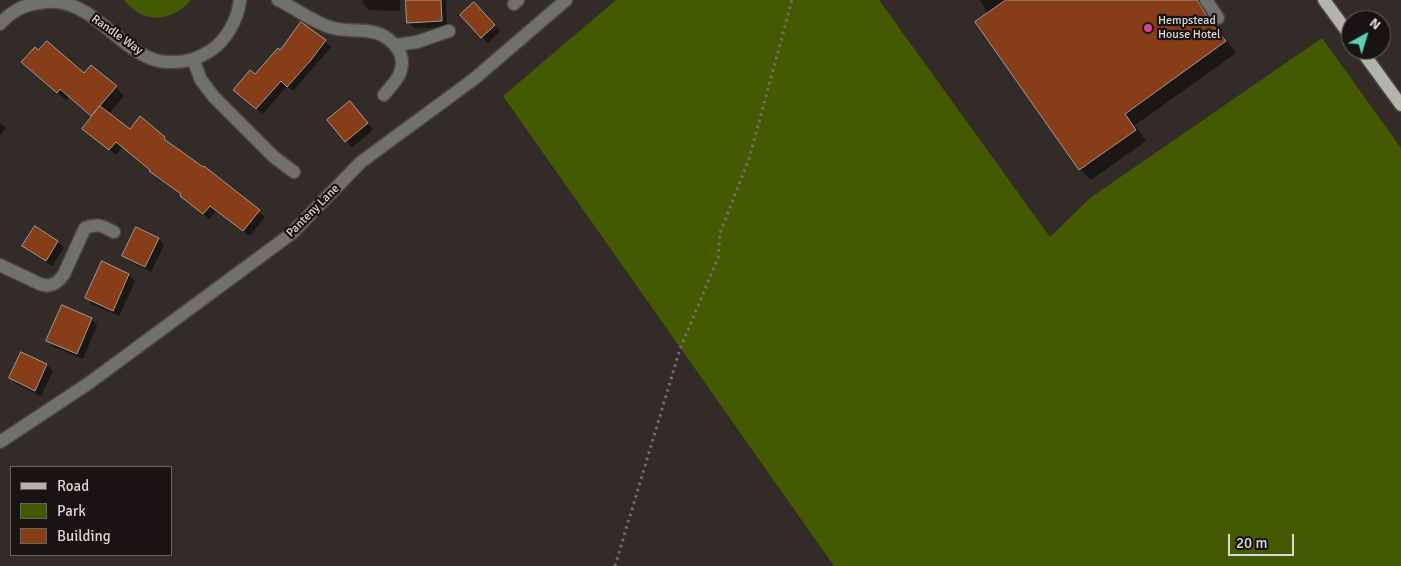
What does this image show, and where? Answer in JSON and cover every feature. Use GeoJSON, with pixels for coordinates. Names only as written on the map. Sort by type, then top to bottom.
{"type":"FeatureCollection","features":[{"type":"Feature","properties":{"kind":"main road"},"geometry":{"type":"LineString","coordinates":[[1324,0],[1341,23]]}},
{"type":"Feature","properties":{"kind":"main road"},"geometry":{"type":"LineString","coordinates":[[1367,60],[1401,105]]}},
{"type":"Feature","properties":{"kind":"street","name":"Randle Way"},"geometry":{"type":"LineString","coordinates":[[0,24],[23,3],[58,2],[76,8],[142,54],[159,61],[180,62],[201,57],[216,47],[235,19],[240,0]]}},
{"type":"Feature","properties":{"kind":"street"},"geometry":{"type":"LineString","coordinates":[[278,0],[331,28],[369,31],[385,36],[396,45],[402,60],[399,74],[384,95]]}},
{"type":"Feature","properties":{"kind":"street","name":"Panteny Lane"},"geometry":{"type":"LineString","coordinates":[[0,442],[89,383],[291,234],[361,162],[474,79],[566,0]]}},
{"type":"Feature","properties":{"kind":"street"},"geometry":{"type":"LineString","coordinates":[[1206,0],[1218,18]]}},
{"type":"Feature","properties":{"kind":"street"},"geometry":{"type":"LineString","coordinates":[[396,45],[417,42],[449,31]]}},
{"type":"Feature","properties":{"kind":"street"},"geometry":{"type":"LineString","coordinates":[[193,59],[201,80],[214,97],[274,157],[294,172]]}},
{"type":"Feature","properties":{"kind":"street"},"geometry":{"type":"LineString","coordinates":[[0,265],[40,284],[51,286],[64,274],[85,228],[93,224],[114,232]]}},
{"type":"Feature","properties":{"kind":"path"},"geometry":{"type":"LineString","coordinates":[[615,566],[680,349],[718,258],[720,234],[749,159],[792,0]]}},
{"type":"Feature","properties":{"kind":"green space"},"geometry":{"type":"Polygon","coordinates":[[[124,0],[191,0],[175,13],[157,18],[148,17],[140,13],[124,0]]]}},
{"type":"Feature","properties":{"kind":"green space"},"geometry":{"type":"Polygon","coordinates":[[[616,0],[879,0],[1050,237],[1090,198],[1322,38],[1401,148],[1401,566],[834,566],[503,96],[616,0]]]}},
{"type":"Feature","properties":{"kind":"building"},"geometry":{"type":"Polygon","coordinates":[[[406,0],[441,0],[442,21],[407,23],[406,0]]]}},
{"type":"Feature","properties":{"kind":"building"},"geometry":{"type":"Polygon","coordinates":[[[1006,0],[1197,0],[1211,23],[1226,41],[1125,114],[1136,130],[1079,170],[975,22],[1006,0]]]}},
{"type":"Feature","properties":{"kind":"building"},"geometry":{"type":"Polygon","coordinates":[[[474,2],[495,25],[481,38],[460,15],[474,2]]]}},
{"type":"Feature","properties":{"kind":"building"},"geometry":{"type":"Polygon","coordinates":[[[301,22],[326,40],[287,87],[281,81],[256,109],[233,90],[250,70],[255,74],[278,48],[280,50],[301,22]]]}},
{"type":"Feature","properties":{"kind":"building"},"geometry":{"type":"Polygon","coordinates":[[[47,41],[84,73],[91,65],[117,86],[91,116],[60,89],[57,93],[21,62],[35,47],[38,50],[47,41]]]}},
{"type":"Feature","properties":{"kind":"building"},"geometry":{"type":"Polygon","coordinates":[[[350,101],[368,123],[345,142],[327,120],[350,101]]]}},
{"type":"Feature","properties":{"kind":"building"},"geometry":{"type":"Polygon","coordinates":[[[100,106],[130,129],[140,116],[165,137],[164,139],[204,166],[260,210],[243,231],[210,206],[203,214],[116,142],[109,150],[82,129],[100,106]]]}},
{"type":"Feature","properties":{"kind":"building"},"geometry":{"type":"Polygon","coordinates":[[[35,226],[58,241],[46,261],[22,246],[35,226]]]}},
{"type":"Feature","properties":{"kind":"building"},"geometry":{"type":"Polygon","coordinates":[[[136,227],[159,238],[145,267],[122,256],[136,227]]]}},
{"type":"Feature","properties":{"kind":"building"},"geometry":{"type":"Polygon","coordinates":[[[102,261],[129,274],[113,311],[85,298],[102,261]]]}},
{"type":"Feature","properties":{"kind":"building"},"geometry":{"type":"Polygon","coordinates":[[[62,305],[92,318],[77,354],[46,341],[62,305]]]}},
{"type":"Feature","properties":{"kind":"building"},"geometry":{"type":"Polygon","coordinates":[[[21,352],[47,364],[35,391],[9,378],[21,352]]]}},
{"type":"Feature","properties":{"kind":"place","name":"Hempstead House Hotel"},"geometry":{"type":"Point","coordinates":[1148,28]}}]}
